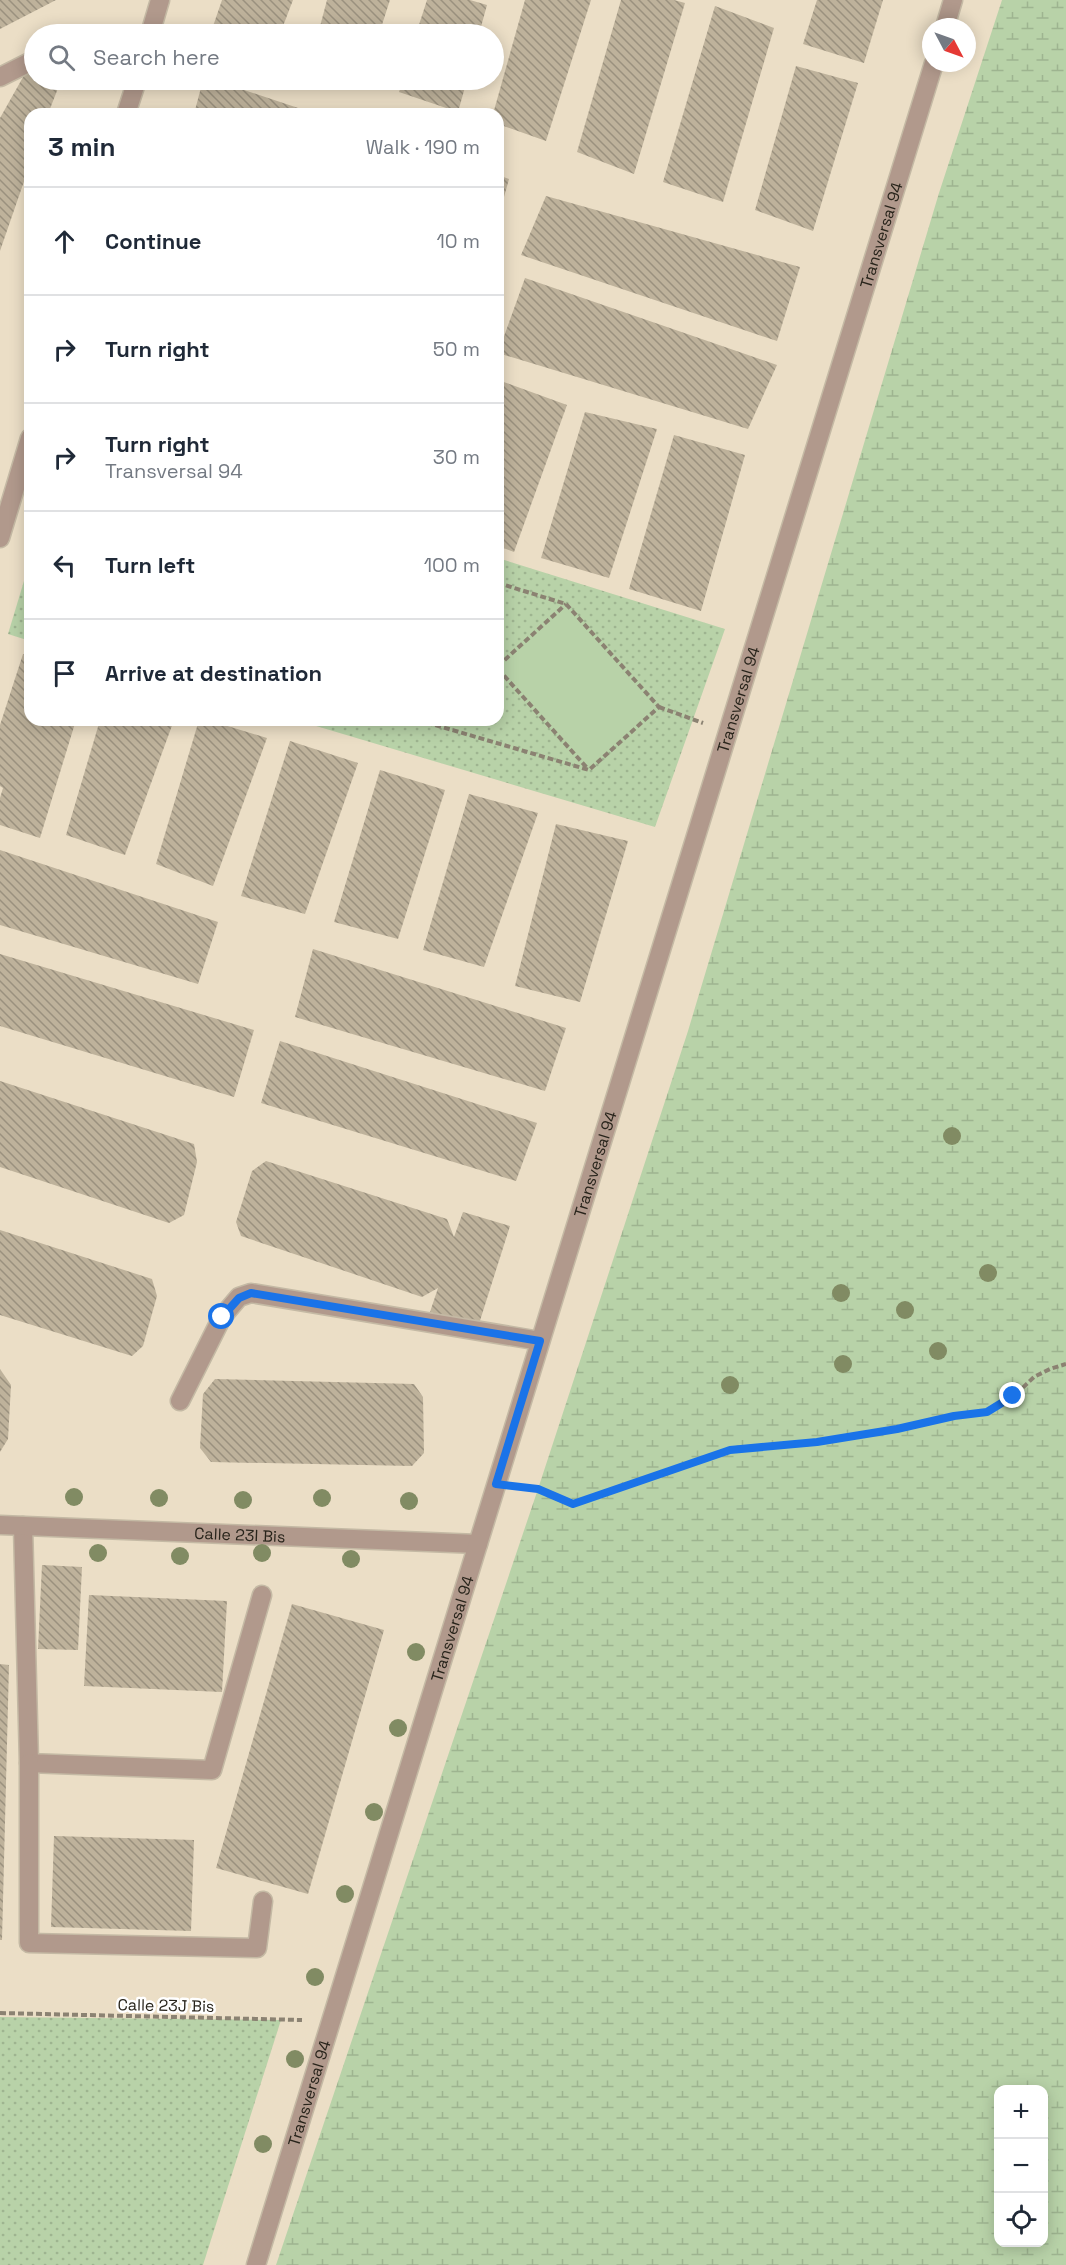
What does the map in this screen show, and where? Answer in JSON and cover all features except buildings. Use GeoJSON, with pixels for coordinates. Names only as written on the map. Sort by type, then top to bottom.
{"type":"FeatureCollection","features":[{"type":"Feature","properties":{"kind":"street"},"geometry":{"type":"LineString","coordinates":[[153,24],[160,0]]}},
{"type":"Feature","properties":{"kind":"street"},"geometry":{"type":"LineString","coordinates":[[948,18],[953,0]]}},
{"type":"Feature","properties":{"kind":"street"},"geometry":{"type":"LineString","coordinates":[[0,77],[24,65]]}},
{"type":"Feature","properties":{"kind":"street","name":"Transversal 94"},"geometry":{"type":"LineString","coordinates":[[256,2265],[931,72]]}},
{"type":"Feature","properties":{"kind":"street"},"geometry":{"type":"LineString","coordinates":[[128,108],[134,90]]}},
{"type":"Feature","properties":{"kind":"street"},"geometry":{"type":"LineString","coordinates":[[0,538],[24,458]]}},
{"type":"Feature","properties":{"kind":"street"},"geometry":{"type":"LineString","coordinates":[[180,1401],[222,1317],[239,1298],[251,1293],[540,1341]]}},
{"type":"Feature","properties":{"kind":"street","name":"Calle 23I Bis"},"geometry":{"type":"LineString","coordinates":[[0,1525],[478,1544]]}},
{"type":"Feature","properties":{"kind":"street"},"geometry":{"type":"LineString","coordinates":[[23,1526],[29,1763],[29,1943],[257,1948],[263,1901]]}},
{"type":"Feature","properties":{"kind":"street"},"geometry":{"type":"LineString","coordinates":[[29,1763],[212,1770],[262,1595]]}},
{"type":"Feature","properties":{"kind":"path"},"geometry":{"type":"LineString","coordinates":[[504,585],[566,604],[659,707],[728,731]]}},
{"type":"Feature","properties":{"kind":"path"},"geometry":{"type":"LineString","coordinates":[[504,662],[566,604]]}},
{"type":"Feature","properties":{"kind":"path"},"geometry":{"type":"LineString","coordinates":[[504,675],[589,770]]}},
{"type":"Feature","properties":{"kind":"path"},"geometry":{"type":"LineString","coordinates":[[589,770],[659,707]]}},
{"type":"Feature","properties":{"kind":"path"},"geometry":{"type":"LineString","coordinates":[[439,726],[589,770]]}},
{"type":"Feature","properties":{"kind":"path"},"geometry":{"type":"LineString","coordinates":[[496,1484],[538,1489],[573,1504],[730,1450],[817,1442],[987,1412],[1013,1396],[1034,1377],[1066,1364]]}},
{"type":"Feature","properties":{"kind":"path","name":"Calle 23J Bis"},"geometry":{"type":"LineString","coordinates":[[0,2013],[331,2020]]}},
{"type":"Feature","properties":{"kind":"green space"},"geometry":{"type":"Polygon","coordinates":[[[1002,0],[1066,0],[1066,2265],[276,2265],[538,1489],[688,1031],[939,193],[1002,0]]]}},
{"type":"Feature","properties":{"kind":"green space"},"geometry":{"type":"Polygon","coordinates":[[[504,560],[725,629],[655,827],[316,726],[504,726],[504,560]]]}},
{"type":"Feature","properties":{"kind":"green space"},"geometry":{"type":"Polygon","coordinates":[[[24,581],[24,639],[8,634],[24,581]]]}},
{"type":"Feature","properties":{"kind":"green space"},"geometry":{"type":"Polygon","coordinates":[[[566,604],[659,707],[589,770],[504,676],[504,661],[566,604]]]}},
{"type":"Feature","properties":{"kind":"green space"},"geometry":{"type":"Polygon","coordinates":[[[0,2017],[281,2020],[203,2265],[0,2265],[0,2017]]]}},
{"type":"Feature","properties":{"kind":"route"},"geometry":{"type":"LineString","coordinates":[[222,1317],[239,1298],[251,1293],[498,1336],[540,1341],[496,1484],[538,1489],[573,1504],[730,1450],[817,1442],[987,1412],[1013,1396]]}}]}
